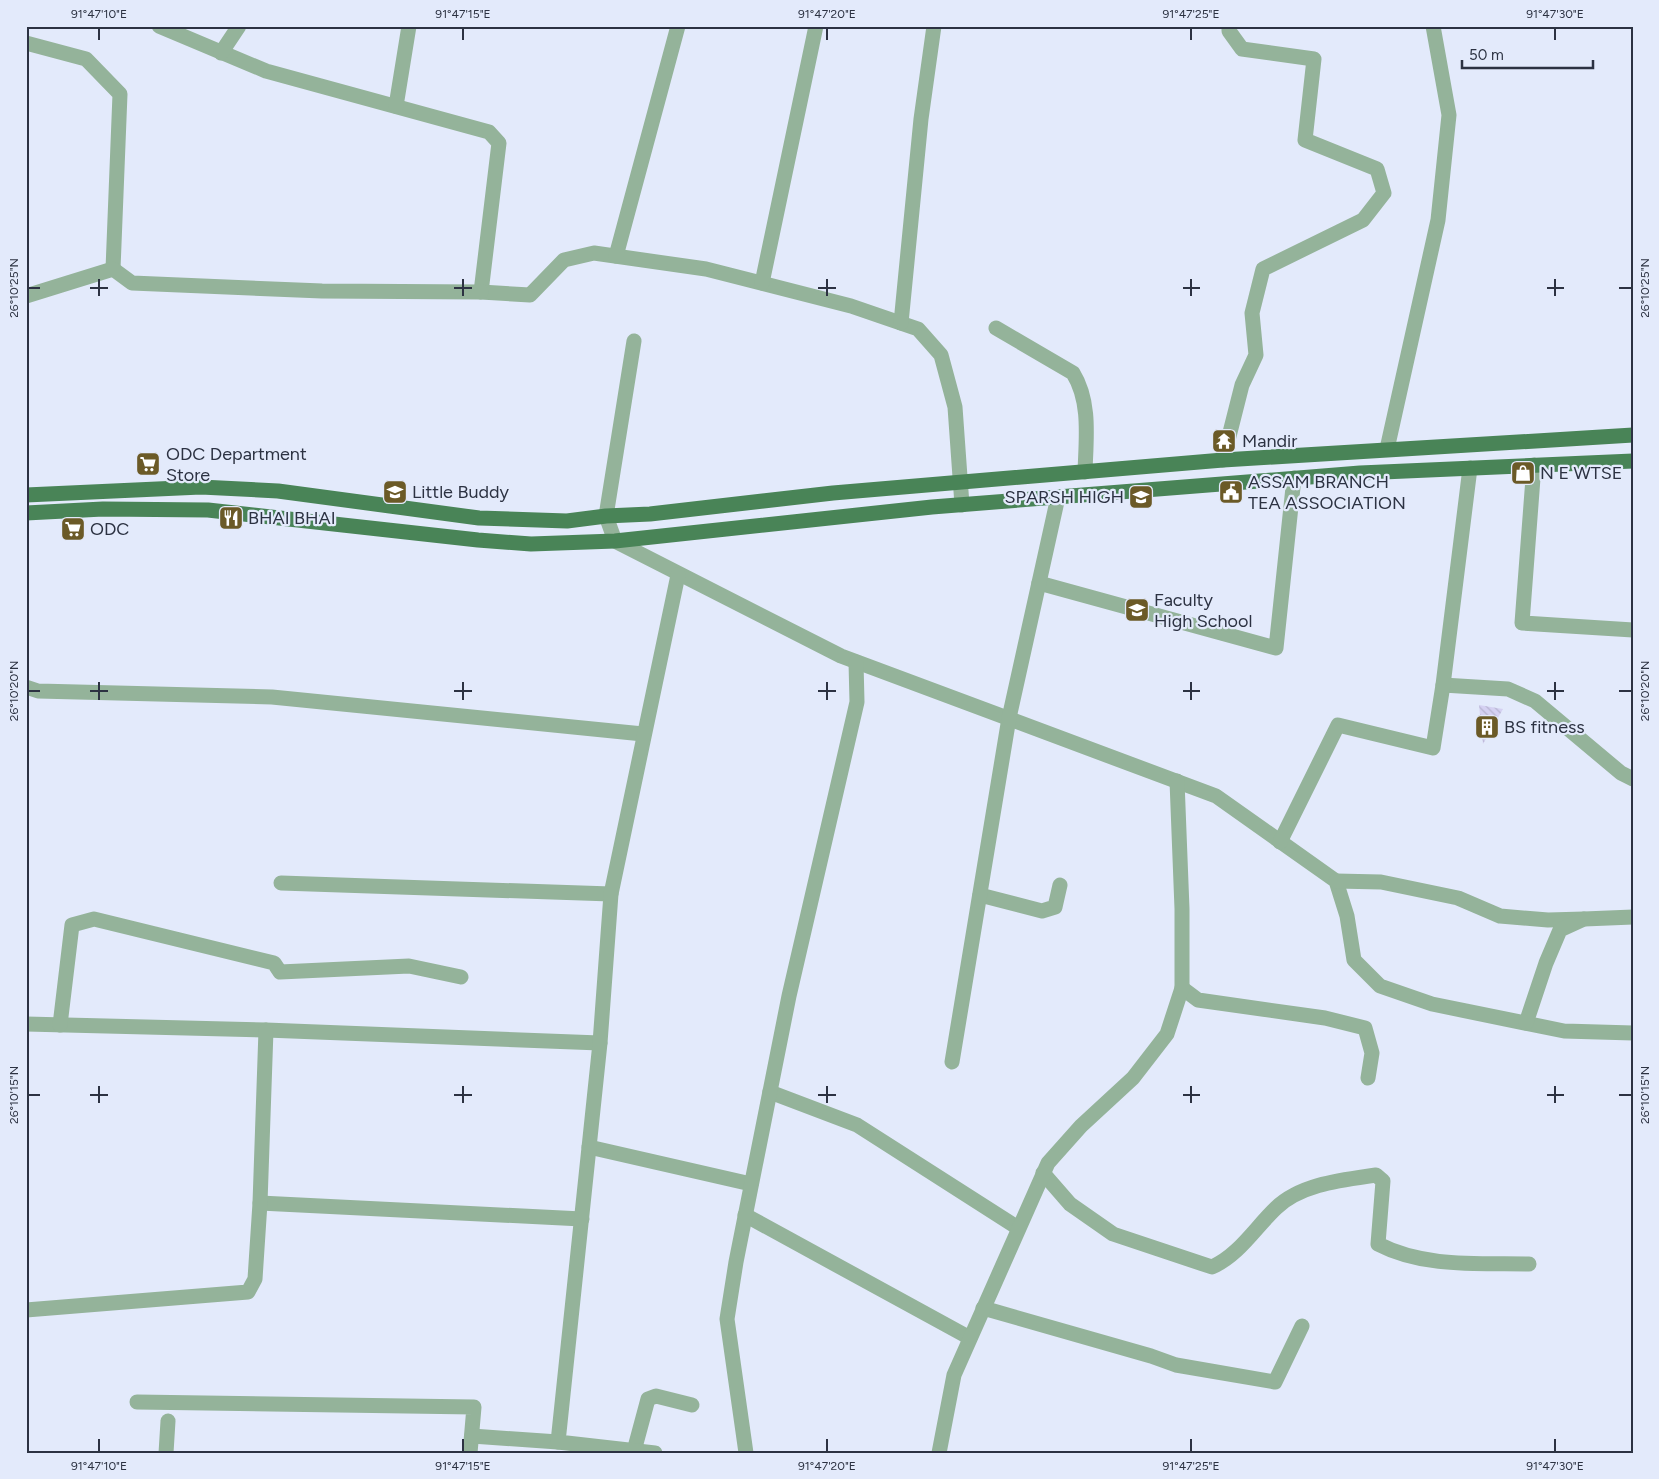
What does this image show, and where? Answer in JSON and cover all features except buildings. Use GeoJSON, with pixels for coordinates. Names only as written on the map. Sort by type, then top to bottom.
{"type":"FeatureCollection","features":[{"type":"Feature","properties":{"kind":"main road"},"geometry":{"type":"LineString","coordinates":[[26,495],[200,488],[278,491],[479,518],[567,521],[606,516],[650,514],[833,493],[1223,460],[1633,435]]}},
{"type":"Feature","properties":{"kind":"main road"},"geometry":{"type":"LineString","coordinates":[[26,513],[104,509],[208,510],[478,540],[531,544],[614,542],[962,505],[1294,478],[1633,460]]}},
{"type":"Feature","properties":{"kind":"street"},"geometry":{"type":"LineString","coordinates":[[158,26],[266,71],[490,132],[499,142],[481,292]]}},
{"type":"Feature","properties":{"kind":"street"},"geometry":{"type":"LineString","coordinates":[[221,53],[239,26]]}},
{"type":"Feature","properties":{"kind":"street"},"geometry":{"type":"LineString","coordinates":[[396,106],[409,26]]}},
{"type":"Feature","properties":{"kind":"street"},"geometry":{"type":"LineString","coordinates":[[616,256],[678,26]]}},
{"type":"Feature","properties":{"kind":"street"},"geometry":{"type":"LineString","coordinates":[[762,283],[816,26]]}},
{"type":"Feature","properties":{"kind":"street"},"geometry":{"type":"LineString","coordinates":[[901,323],[921,119],[934,26]]}},
{"type":"Feature","properties":{"kind":"street"},"geometry":{"type":"LineString","coordinates":[[1223,460],[1242,385],[1256,355],[1252,313],[1263,269],[1363,220],[1384,193],[1377,169],[1305,140],[1314,59],[1242,49],[1229,31],[1229,26]]}},
{"type":"Feature","properties":{"kind":"street"},"geometry":{"type":"LineString","coordinates":[[1388,449],[1438,220],[1449,115],[1433,26]]}},
{"type":"Feature","properties":{"kind":"street"},"geometry":{"type":"LineString","coordinates":[[26,44],[86,59],[120,94],[113,269]]}},
{"type":"Feature","properties":{"kind":"street"},"geometry":{"type":"LineString","coordinates":[[113,269],[132,283],[322,291],[481,292],[530,295],[564,260],[594,253],[706,269],[851,306],[918,329],[941,355],[955,407],[962,505]]}},
{"type":"Feature","properties":{"kind":"street"},"geometry":{"type":"LineString","coordinates":[[26,296],[113,269]]}},
{"type":"Feature","properties":{"kind":"street"},"geometry":{"type":"LineString","coordinates":[[996,328],[1072,373],[1080,384],[1086,414],[1085,472]]}},
{"type":"Feature","properties":{"kind":"street"},"geometry":{"type":"LineString","coordinates":[[634,341],[606,516],[614,542],[678,576],[856,662],[1216,796],[1336,881],[1381,882],[1458,898],[1500,916],[1548,920],[1633,917]]}},
{"type":"Feature","properties":{"kind":"street"},"geometry":{"type":"LineString","coordinates":[[1534,465],[1522,623],[1633,630]]}},
{"type":"Feature","properties":{"kind":"street"},"geometry":{"type":"LineString","coordinates":[[1280,842],[1338,724],[1432,748],[1443,685],[1470,468]]}},
{"type":"Feature","properties":{"kind":"street"},"geometry":{"type":"LineString","coordinates":[[1039,583],[1276,648],[1294,478]]}},
{"type":"Feature","properties":{"kind":"street"},"geometry":{"type":"LineString","coordinates":[[952,1062],[1009,718],[1058,497]]}},
{"type":"Feature","properties":{"kind":"street"},"geometry":{"type":"LineString","coordinates":[[558,1442],[600,1043],[611,894],[643,734],[678,576]]}},
{"type":"Feature","properties":{"kind":"street"},"geometry":{"type":"LineString","coordinates":[[746,1453],[727,1319],[745,1215],[789,996],[856,702],[856,662]]}},
{"type":"Feature","properties":{"kind":"street"},"geometry":{"type":"LineString","coordinates":[[1443,685],[1508,689],[1534,701],[1621,773],[1633,779]]}},
{"type":"Feature","properties":{"kind":"street"},"geometry":{"type":"LineString","coordinates":[[26,687],[38,691],[272,697],[643,734]]}},
{"type":"Feature","properties":{"kind":"street"},"geometry":{"type":"LineString","coordinates":[[939,1453],[954,1375],[1048,1163],[1081,1126],[1133,1078],[1168,1034],[1182,988],[1182,909],[1177,781]]}},
{"type":"Feature","properties":{"kind":"street"},"geometry":{"type":"LineString","coordinates":[[1336,881],[1347,916],[1354,960],[1380,986],[1432,1004],[1564,1031],[1633,1032]]}},
{"type":"Feature","properties":{"kind":"street"},"geometry":{"type":"LineString","coordinates":[[281,883],[611,894]]}},
{"type":"Feature","properties":{"kind":"street"},"geometry":{"type":"LineString","coordinates":[[980,894],[1048,911],[1055,907],[1060,885]]}},
{"type":"Feature","properties":{"kind":"street"},"geometry":{"type":"LineString","coordinates":[[60,1025],[72,925],[94,919],[274,962],[280,972],[409,966],[461,977]]}},
{"type":"Feature","properties":{"kind":"street"},"geometry":{"type":"LineString","coordinates":[[1526,1023],[1546,963],[1560,930],[1584,919]]}},
{"type":"Feature","properties":{"kind":"street"},"geometry":{"type":"LineString","coordinates":[[1182,988],[1198,1000],[1324,1018],[1365,1028],[1372,1053],[1368,1078]]}},
{"type":"Feature","properties":{"kind":"street"},"geometry":{"type":"LineString","coordinates":[[26,1024],[266,1030],[600,1043]]}},
{"type":"Feature","properties":{"kind":"street"},"geometry":{"type":"LineString","coordinates":[[26,1310],[248,1292],[255,1279],[260,1203],[266,1030]]}},
{"type":"Feature","properties":{"kind":"street"},"geometry":{"type":"LineString","coordinates":[[770,1092],[857,1125],[1018,1228]]}},
{"type":"Feature","properties":{"kind":"street"},"geometry":{"type":"LineString","coordinates":[[589,1147],[751,1184]]}},
{"type":"Feature","properties":{"kind":"street"},"geometry":{"type":"LineString","coordinates":[[1044,1173],[1070,1204],[1113,1234],[1212,1267],[1226,1261],[1277,1207],[1300,1190],[1376,1175],[1383,1181],[1378,1244],[1389,1250],[1440,1262],[1529,1264]]}},
{"type":"Feature","properties":{"kind":"street"},"geometry":{"type":"LineString","coordinates":[[260,1203],[582,1218]]}},
{"type":"Feature","properties":{"kind":"street"},"geometry":{"type":"LineString","coordinates":[[745,1215],[970,1338]]}},
{"type":"Feature","properties":{"kind":"street"},"geometry":{"type":"LineString","coordinates":[[983,1308],[1151,1356],[1176,1365],[1275,1382],[1302,1326]]}},
{"type":"Feature","properties":{"kind":"street"},"geometry":{"type":"LineString","coordinates":[[634,1451],[648,1399],[656,1396],[692,1405]]}},
{"type":"Feature","properties":{"kind":"street"},"geometry":{"type":"LineString","coordinates":[[137,1402],[474,1407],[470,1453]]}},
{"type":"Feature","properties":{"kind":"street"},"geometry":{"type":"LineString","coordinates":[[166,1453],[168,1421]]}},
{"type":"Feature","properties":{"kind":"street"},"geometry":{"type":"LineString","coordinates":[[472,1436],[558,1442],[655,1453]]}},
{"type":"Feature","properties":{"kind":"place","name":"Mandir"},"geometry":{"type":"Point","coordinates":[1224,441]}},
{"type":"Feature","properties":{"kind":"place","name":"ODC Department Store"},"geometry":{"type":"Point","coordinates":[148,464]}},
{"type":"Feature","properties":{"kind":"place","name":"N E WTSE"},"geometry":{"type":"Point","coordinates":[1523,473]}},
{"type":"Feature","properties":{"kind":"place","name":"Little Buddy"},"geometry":{"type":"Point","coordinates":[395,492]}},
{"type":"Feature","properties":{"kind":"place","name":"ASSAM BRANCH TEA ASSOCIATION"},"geometry":{"type":"Point","coordinates":[1231,492]}},
{"type":"Feature","properties":{"kind":"place","name":"SPARSH HIGH"},"geometry":{"type":"Point","coordinates":[1141,497]}},
{"type":"Feature","properties":{"kind":"place","name":"BHAI BHAI"},"geometry":{"type":"Point","coordinates":[231,518]}},
{"type":"Feature","properties":{"kind":"place","name":"ODC"},"geometry":{"type":"Point","coordinates":[73,529]}},
{"type":"Feature","properties":{"kind":"place","name":"Faculty High School"},"geometry":{"type":"Point","coordinates":[1137,610]}},
{"type":"Feature","properties":{"kind":"place","name":"BS fitness"},"geometry":{"type":"Point","coordinates":[1487,727]}}]}
